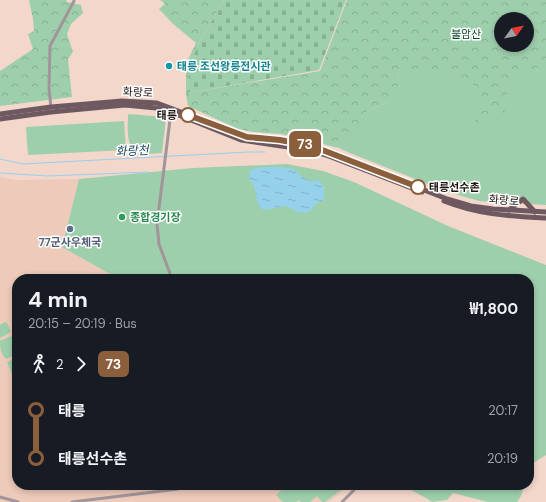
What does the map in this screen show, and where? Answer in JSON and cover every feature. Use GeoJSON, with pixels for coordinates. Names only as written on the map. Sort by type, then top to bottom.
{"type":"FeatureCollection","features":[{"type":"Feature","properties":{"kind":"main road","name":"화랑로"},"geometry":{"type":"LineString","coordinates":[[0,114],[125,105],[171,110],[247,137],[280,140],[312,146],[446,199],[471,206],[546,216]]}},
{"type":"Feature","properties":{"kind":"main road","name":"화랑로"},"geometry":{"type":"LineString","coordinates":[[0,119],[51,110]]}},
{"type":"Feature","properties":{"kind":"main road","name":"화랑로"},"geometry":{"type":"LineString","coordinates":[[171,110],[241,140],[308,150],[326,155],[468,210],[492,214],[535,214],[546,212]]}},
{"type":"Feature","properties":{"kind":"main road"},"geometry":{"type":"LineString","coordinates":[[492,214],[510,214],[512,212],[509,210],[523,199],[535,214]]}},
{"type":"Feature","properties":{"kind":"street"},"geometry":{"type":"LineString","coordinates":[[51,110],[49,88],[50,46],[74,1]]}},
{"type":"Feature","properties":{"kind":"street"},"geometry":{"type":"LineString","coordinates":[[170,274],[159,244],[157,224],[171,110]]}},
{"type":"Feature","properties":{"kind":"street"},"geometry":{"type":"LineString","coordinates":[[72,502],[170,490]]}},
{"type":"Feature","properties":{"kind":"street"},"geometry":{"type":"LineString","coordinates":[[342,502],[354,490]]}},
{"type":"Feature","properties":{"kind":"street"},"geometry":{"type":"LineString","coordinates":[[0,497],[18,502]]}},
{"type":"Feature","properties":{"kind":"shaded area"},"geometry":{"type":"Polygon","coordinates":[[[0,177],[17,180],[79,179],[62,247],[110,274],[12,274],[12,490],[344,490],[329,502],[0,502],[0,177]]]}},
{"type":"Feature","properties":{"kind":"green space"},"geometry":{"type":"Polygon","coordinates":[[[29,0],[66,0],[67,2],[81,5],[83,13],[71,24],[67,34],[73,52],[68,59],[72,97],[0,106],[0,71],[33,49],[28,34],[34,31],[29,0]]]}},
{"type":"Feature","properties":{"kind":"green space","name":"불암산"},"geometry":{"type":"Polygon","coordinates":[[[160,0],[224,0],[199,43],[190,64],[187,93],[320,71],[347,0],[546,0],[546,65],[515,73],[507,88],[507,110],[490,120],[478,131],[475,122],[479,105],[478,92],[471,81],[428,69],[400,69],[396,78],[398,86],[389,101],[366,112],[356,130],[339,148],[281,134],[238,129],[188,106],[186,94],[186,64],[196,43],[172,23],[159,9],[165,4],[160,0]]]}},
{"type":"Feature","properties":{"kind":"green space"},"geometry":{"type":"Polygon","coordinates":[[[224,0],[346,0],[319,70],[187,93],[190,64],[199,43],[224,0]]]}},
{"type":"Feature","properties":{"kind":"green space","name":"태릉선수촌"},"geometry":{"type":"Polygon","coordinates":[[[546,63],[546,205],[479,201],[448,192],[339,148],[366,112],[389,101],[400,69],[546,63]]]}},
{"type":"Feature","properties":{"kind":"green space"},"geometry":{"type":"Polygon","coordinates":[[[129,114],[166,118],[162,153],[139,153],[131,147],[128,137],[129,114]]]}},
{"type":"Feature","properties":{"kind":"green space"},"geometry":{"type":"Polygon","coordinates":[[[124,121],[126,150],[28,155],[26,127],[124,121]]]}},
{"type":"Feature","properties":{"kind":"green space"},"geometry":{"type":"Polygon","coordinates":[[[287,164],[323,171],[354,182],[448,226],[546,265],[546,455],[534,462],[534,274],[110,274],[62,247],[79,179],[193,168],[287,164]]]}},
{"type":"Feature","properties":{"kind":"green space"},"geometry":{"type":"Polygon","coordinates":[[[5,322],[7,323],[11,332],[0,338],[0,325],[5,322]]]}},
{"type":"Feature","properties":{"kind":"green space"},"geometry":{"type":"Polygon","coordinates":[[[12,336],[12,356],[6,359],[4,357],[0,341],[12,336]]]}},
{"type":"Feature","properties":{"kind":"green space"},"geometry":{"type":"Polygon","coordinates":[[[12,360],[12,374],[7,362],[12,360]]]}},
{"type":"Feature","properties":{"kind":"green space"},"geometry":{"type":"Polygon","coordinates":[[[282,490],[341,490],[325,502],[322,502],[317,496],[310,502],[301,502],[299,500],[296,502],[283,502],[276,495],[282,490]]]}},
{"type":"Feature","properties":{"kind":"green space"},"geometry":{"type":"Polygon","coordinates":[[[411,490],[523,490],[517,502],[488,502],[453,493],[447,500],[432,502],[411,490]]]}},
{"type":"Feature","properties":{"kind":"water"},"geometry":{"type":"Polygon","coordinates":[[[264,167],[294,169],[301,176],[311,182],[318,180],[324,187],[324,200],[317,203],[309,212],[300,213],[286,206],[264,210],[259,206],[254,186],[249,178],[250,171],[255,168],[264,167]]]}},
{"type":"Feature","properties":{"kind":"waterway","name":"화랑천"},"geometry":{"type":"LineString","coordinates":[[0,159],[23,164],[265,152]]}},
{"type":"Feature","properties":{"kind":"waterway"},"geometry":{"type":"LineString","coordinates":[[0,173],[48,176],[148,172]]}},
{"type":"Feature","properties":{"kind":"bus line","name":"73"},"geometry":{"type":"LineString","coordinates":[[188,115],[230,132],[247,137],[280,140],[312,146],[418,187]]}},
{"type":"Feature","properties":{"kind":"place","name":"태릉 조선왕릉전시관"},"geometry":{"type":"Point","coordinates":[169,66]}},
{"type":"Feature","properties":{"kind":"place","name":"태릉"},"geometry":{"type":"Point","coordinates":[188,115]}},
{"type":"Feature","properties":{"kind":"place","name":"태릉선수촌"},"geometry":{"type":"Point","coordinates":[418,187]}},
{"type":"Feature","properties":{"kind":"place","name":"종합경기장"},"geometry":{"type":"Point","coordinates":[122,217]}},
{"type":"Feature","properties":{"kind":"place","name":"77군사우체국"},"geometry":{"type":"Point","coordinates":[70,229]}}]}
